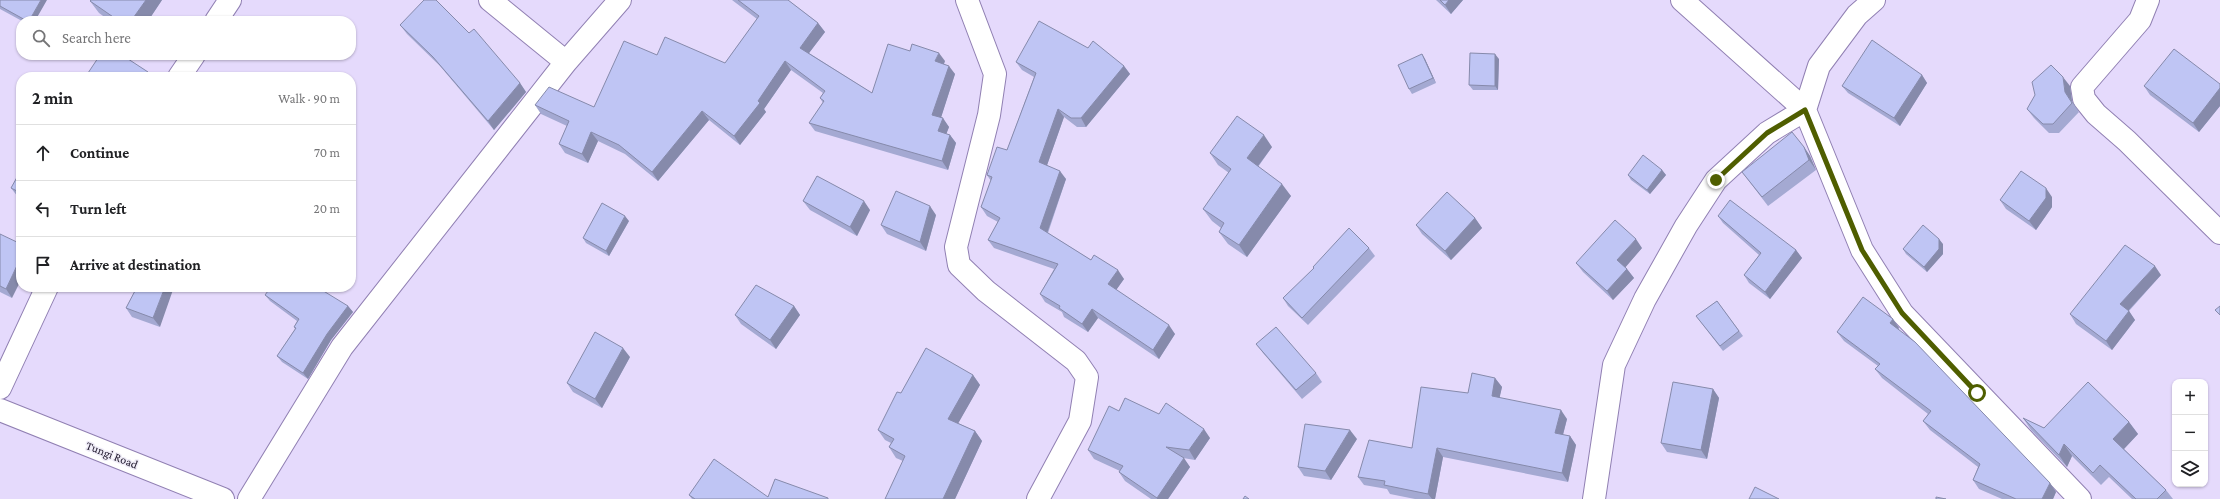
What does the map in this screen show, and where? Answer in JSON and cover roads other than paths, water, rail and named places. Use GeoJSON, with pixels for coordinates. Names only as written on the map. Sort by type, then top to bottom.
{"type":"FeatureCollection","features":[{"type":"Feature","properties":{"kind":"street"},"geometry":{"type":"LineString","coordinates":[[219,16],[230,0]]}},
{"type":"Feature","properties":{"kind":"street"},"geometry":{"type":"LineString","coordinates":[[490,0],[566,62]]}},
{"type":"Feature","properties":{"kind":"street"},"geometry":{"type":"LineString","coordinates":[[249,499],[342,347],[566,62],[620,0]]}},
{"type":"Feature","properties":{"kind":"street"},"geometry":{"type":"LineString","coordinates":[[967,0],[995,74],[989,115],[956,246],[959,265],[986,291],[1076,361],[1087,377],[1080,421],[1038,499]]}},
{"type":"Feature","properties":{"kind":"street"},"geometry":{"type":"LineString","coordinates":[[1682,0],[1805,110],[1862,250],[1902,313],[2080,499]]}},
{"type":"Feature","properties":{"kind":"street"},"geometry":{"type":"LineString","coordinates":[[1594,499],[1614,365],[1645,299],[1686,226],[1716,180],[1767,133],[1805,110],[1819,66],[1857,15],[1874,0]]}},
{"type":"Feature","properties":{"kind":"street"},"geometry":{"type":"LineString","coordinates":[[2148,0],[2140,20],[2082,87],[2084,99],[2096,114],[2132,146],[2220,233]]}},
{"type":"Feature","properties":{"kind":"street"},"geometry":{"type":"LineString","coordinates":[[182,72],[191,60]]}},
{"type":"Feature","properties":{"kind":"street"},"geometry":{"type":"LineString","coordinates":[[0,388],[45,292]]}},
{"type":"Feature","properties":{"kind":"street","name":"Tungi Road"},"geometry":{"type":"LineString","coordinates":[[0,410],[223,499]]}}]}
